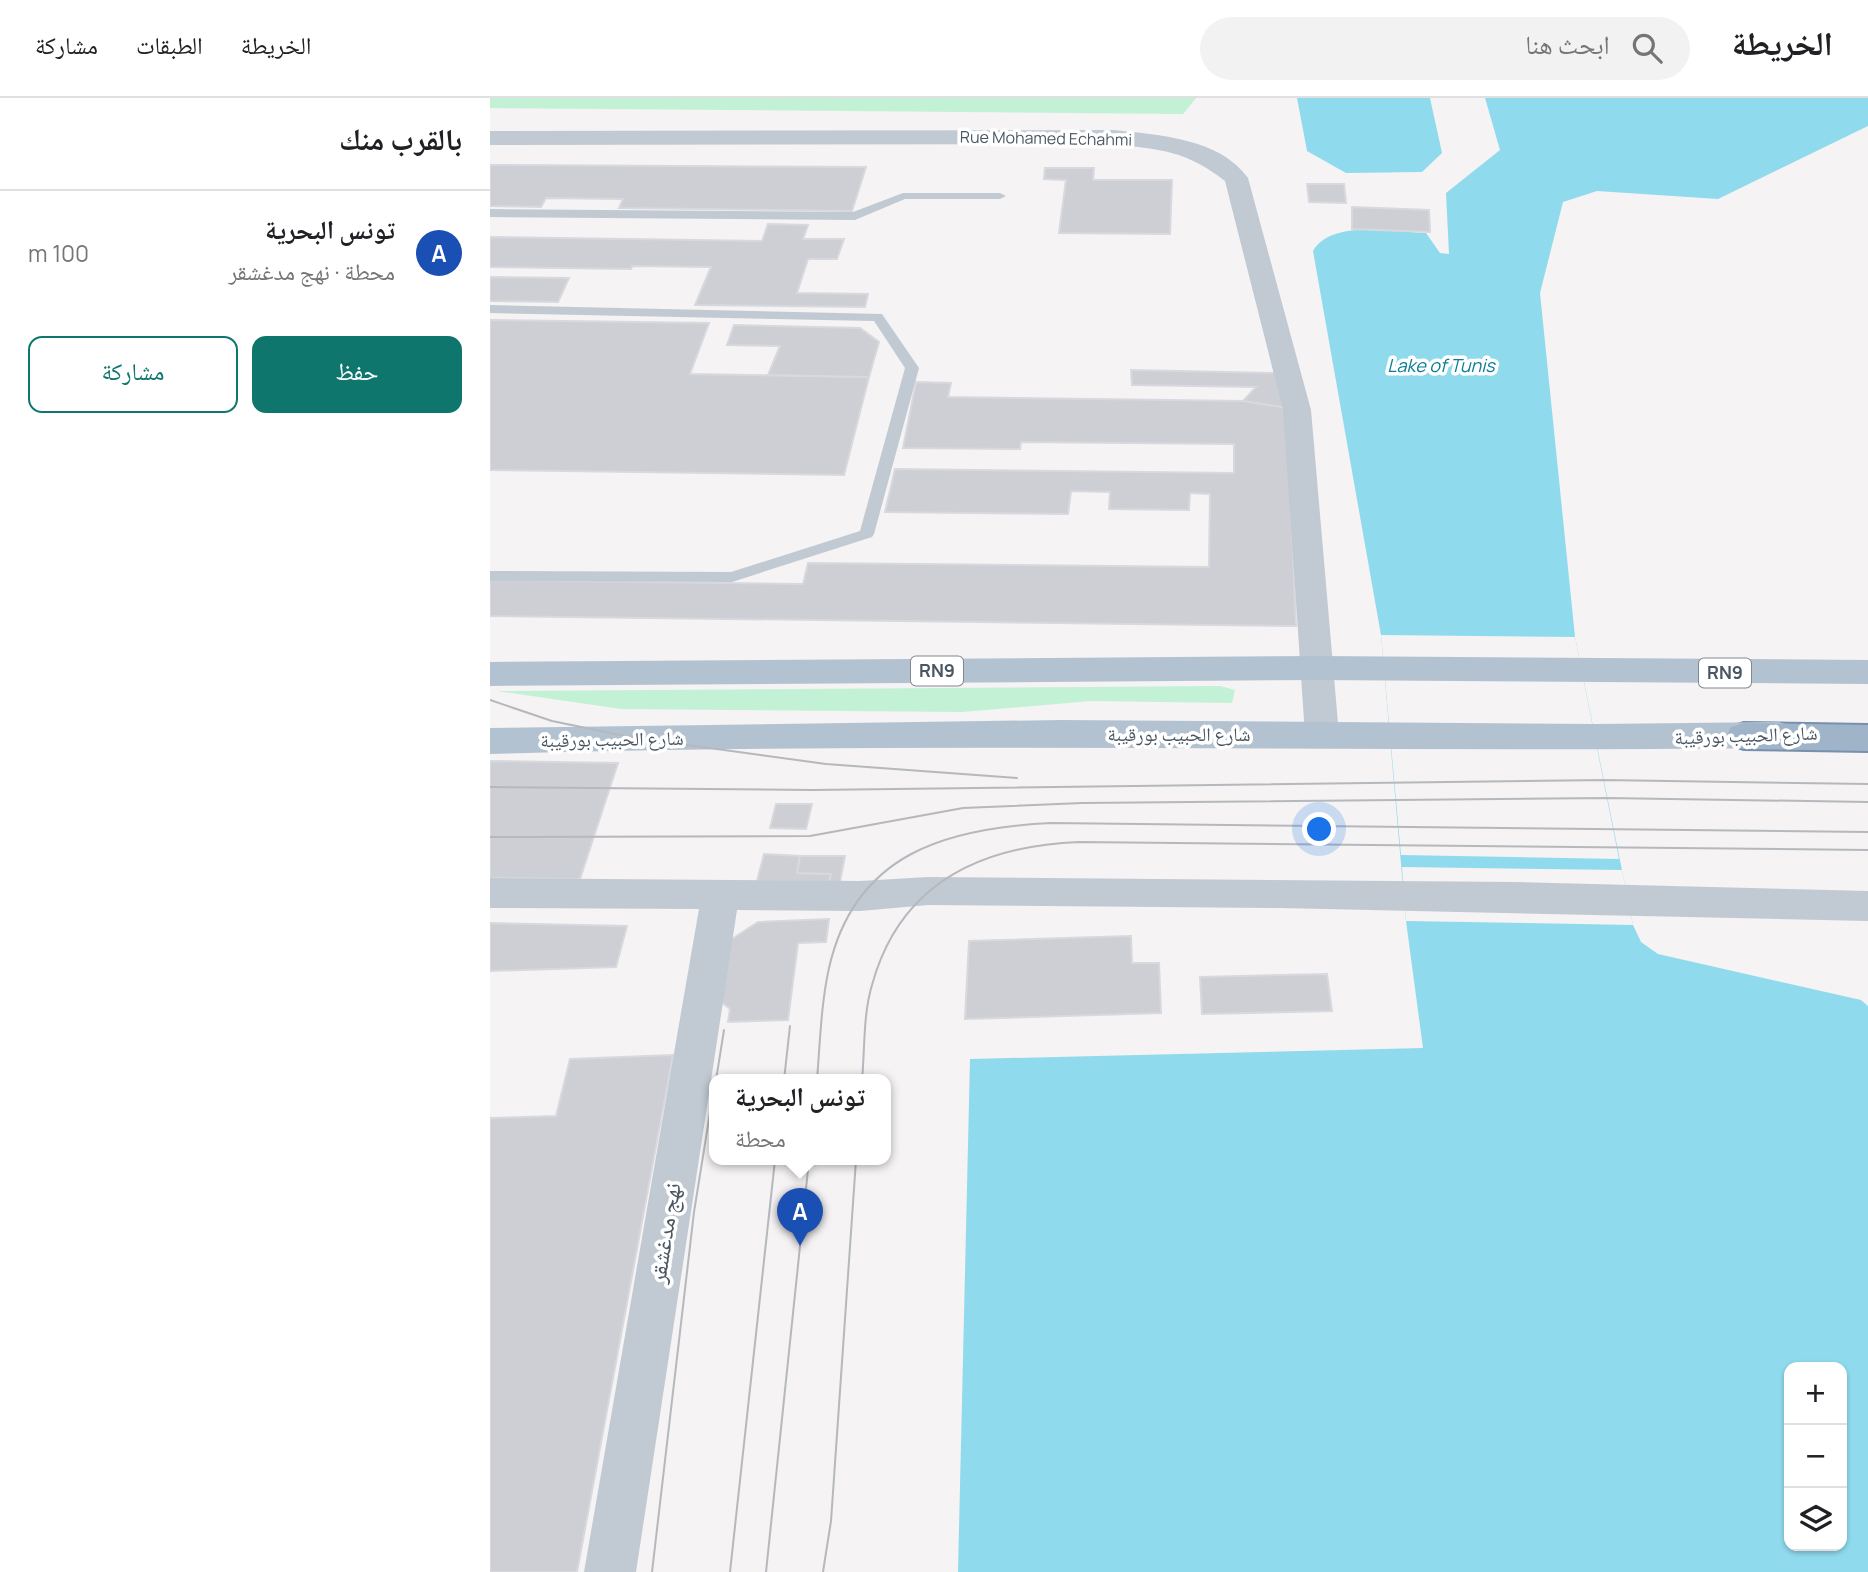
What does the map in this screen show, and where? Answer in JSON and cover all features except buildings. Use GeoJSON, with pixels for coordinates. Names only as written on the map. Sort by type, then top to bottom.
{"type":"FeatureCollection","features":[{"type":"Feature","properties":{"kind":"highway"},"geometry":{"type":"LineString","coordinates":[[1744,736],[1868,738]]}},
{"type":"Feature","properties":{"kind":"main road"},"geometry":{"type":"LineString","coordinates":[[1705,673],[1868,653]]}},
{"type":"Feature","properties":{"kind":"main road","name":"RN9"},"geometry":{"type":"LineString","coordinates":[[490,674],[1318,668],[1705,673],[1868,672]]}},
{"type":"Feature","properties":{"kind":"main road","name":"شارع الحبيب بورقيبة"},"geometry":{"type":"LineString","coordinates":[[490,741],[1061,733],[1744,736],[1868,730]]}},
{"type":"Feature","properties":{"kind":"street","name":"Rue Mohamed Echahmi"},"geometry":{"type":"LineString","coordinates":[[490,138],[1114,137],[1171,144],[1210,158],[1236,178],[1297,410],[1322,735]]}},
{"type":"Feature","properties":{"kind":"street"},"geometry":{"type":"LineString","coordinates":[[490,893],[860,896],[928,891],[1404,894],[1627,897],[1868,906]]}},
{"type":"Feature","properties":{"kind":"street","name":"نهج مدغشقر"},"geometry":{"type":"LineString","coordinates":[[610,1572],[720,895]]}},
{"type":"Feature","properties":{"kind":"lane"},"geometry":{"type":"LineString","coordinates":[[490,214],[855,216],[903,196],[1000,196]]}},
{"type":"Feature","properties":{"kind":"lane"},"geometry":{"type":"LineString","coordinates":[[490,309],[877,317],[912,368],[867,534],[732,577],[490,576]]}},
{"type":"Feature","properties":{"kind":"green space"},"geometry":{"type":"Polygon","coordinates":[[[490,98],[1196,98],[1183,114],[490,108],[490,98]]]}},
{"type":"Feature","properties":{"kind":"green space"},"geometry":{"type":"Polygon","coordinates":[[[1220,686],[1235,690],[1232,703],[1091,701],[962,712],[621,709],[497,691],[1220,686]]]}},
{"type":"Feature","properties":{"kind":"water"},"geometry":{"type":"Polygon","coordinates":[[[1297,98],[1430,98],[1442,153],[1422,172],[1346,173],[1307,151],[1297,98]]]}},
{"type":"Feature","properties":{"kind":"water","name":"Lake of Tunis"},"geometry":{"type":"Polygon","coordinates":[[[1485,98],[1868,98],[1868,126],[1718,199],[1597,191],[1563,202],[1540,293],[1575,637],[1633,925],[1641,942],[1658,954],[1861,1000],[1868,1006],[1868,1572],[958,1572],[970,1059],[1423,1048],[1406,921],[1381,635],[1313,251],[1322,241],[1334,235],[1348,231],[1381,230],[1426,233],[1440,253],[1449,254],[1446,193],[1500,150],[1485,98]]]}},
{"type":"Feature","properties":{"kind":"pier"},"geometry":{"type":"Polygon","coordinates":[[[1381,635],[1575,637],[1619,859],[1401,855],[1381,635]]]}},
{"type":"Feature","properties":{"kind":"pier"},"geometry":{"type":"Polygon","coordinates":[[[1402,867],[1622,870],[1633,925],[1406,921],[1402,867]]]}},
{"type":"Feature","properties":{"kind":"tram line"},"geometry":{"type":"LineString","coordinates":[[490,700],[552,721],[630,737],[826,764],[1017,778]]}},
{"type":"Feature","properties":{"kind":"tram line"},"geometry":{"type":"LineString","coordinates":[[490,787],[813,790],[1604,780],[1868,784]]}},
{"type":"Feature","properties":{"kind":"tram line"},"geometry":{"type":"LineString","coordinates":[[490,837],[810,836],[963,808],[1082,803],[1607,798],[1868,802]]}},
{"type":"Feature","properties":{"kind":"tram line"},"geometry":{"type":"LineString","coordinates":[[817,1074],[822,1010],[829,968],[842,929],[860,898],[883,873],[911,854],[942,841],[976,832],[1051,823],[1868,832]]}},
{"type":"Feature","properties":{"kind":"tram line"},"geometry":{"type":"LineString","coordinates":[[862,1074],[869,996],[885,950],[902,920],[924,896],[949,877],[978,862],[1009,852],[1043,845],[1079,842],[1868,850]]}},
{"type":"Feature","properties":{"kind":"tram line"},"geometry":{"type":"LineString","coordinates":[[785,1074],[790,1026]]}},
{"type":"Feature","properties":{"kind":"tram line"},"geometry":{"type":"LineString","coordinates":[[717,1074],[724,1030]]}},
{"type":"Feature","properties":{"kind":"tram line"},"geometry":{"type":"LineString","coordinates":[[652,1572],[694,1212],[709,1119]]}},
{"type":"Feature","properties":{"kind":"tram line"},"geometry":{"type":"LineString","coordinates":[[730,1572],[774,1165]]}},
{"type":"Feature","properties":{"kind":"tram line"},"geometry":{"type":"LineString","coordinates":[[766,1572],[808,1165]]}},
{"type":"Feature","properties":{"kind":"tram line"},"geometry":{"type":"LineString","coordinates":[[823,1572],[831,1521],[856,1165]]}},
{"type":"Feature","properties":{"kind":"place","name":"تونس البحرية"},"geometry":{"type":"Point","coordinates":[800,1246]}}]}
